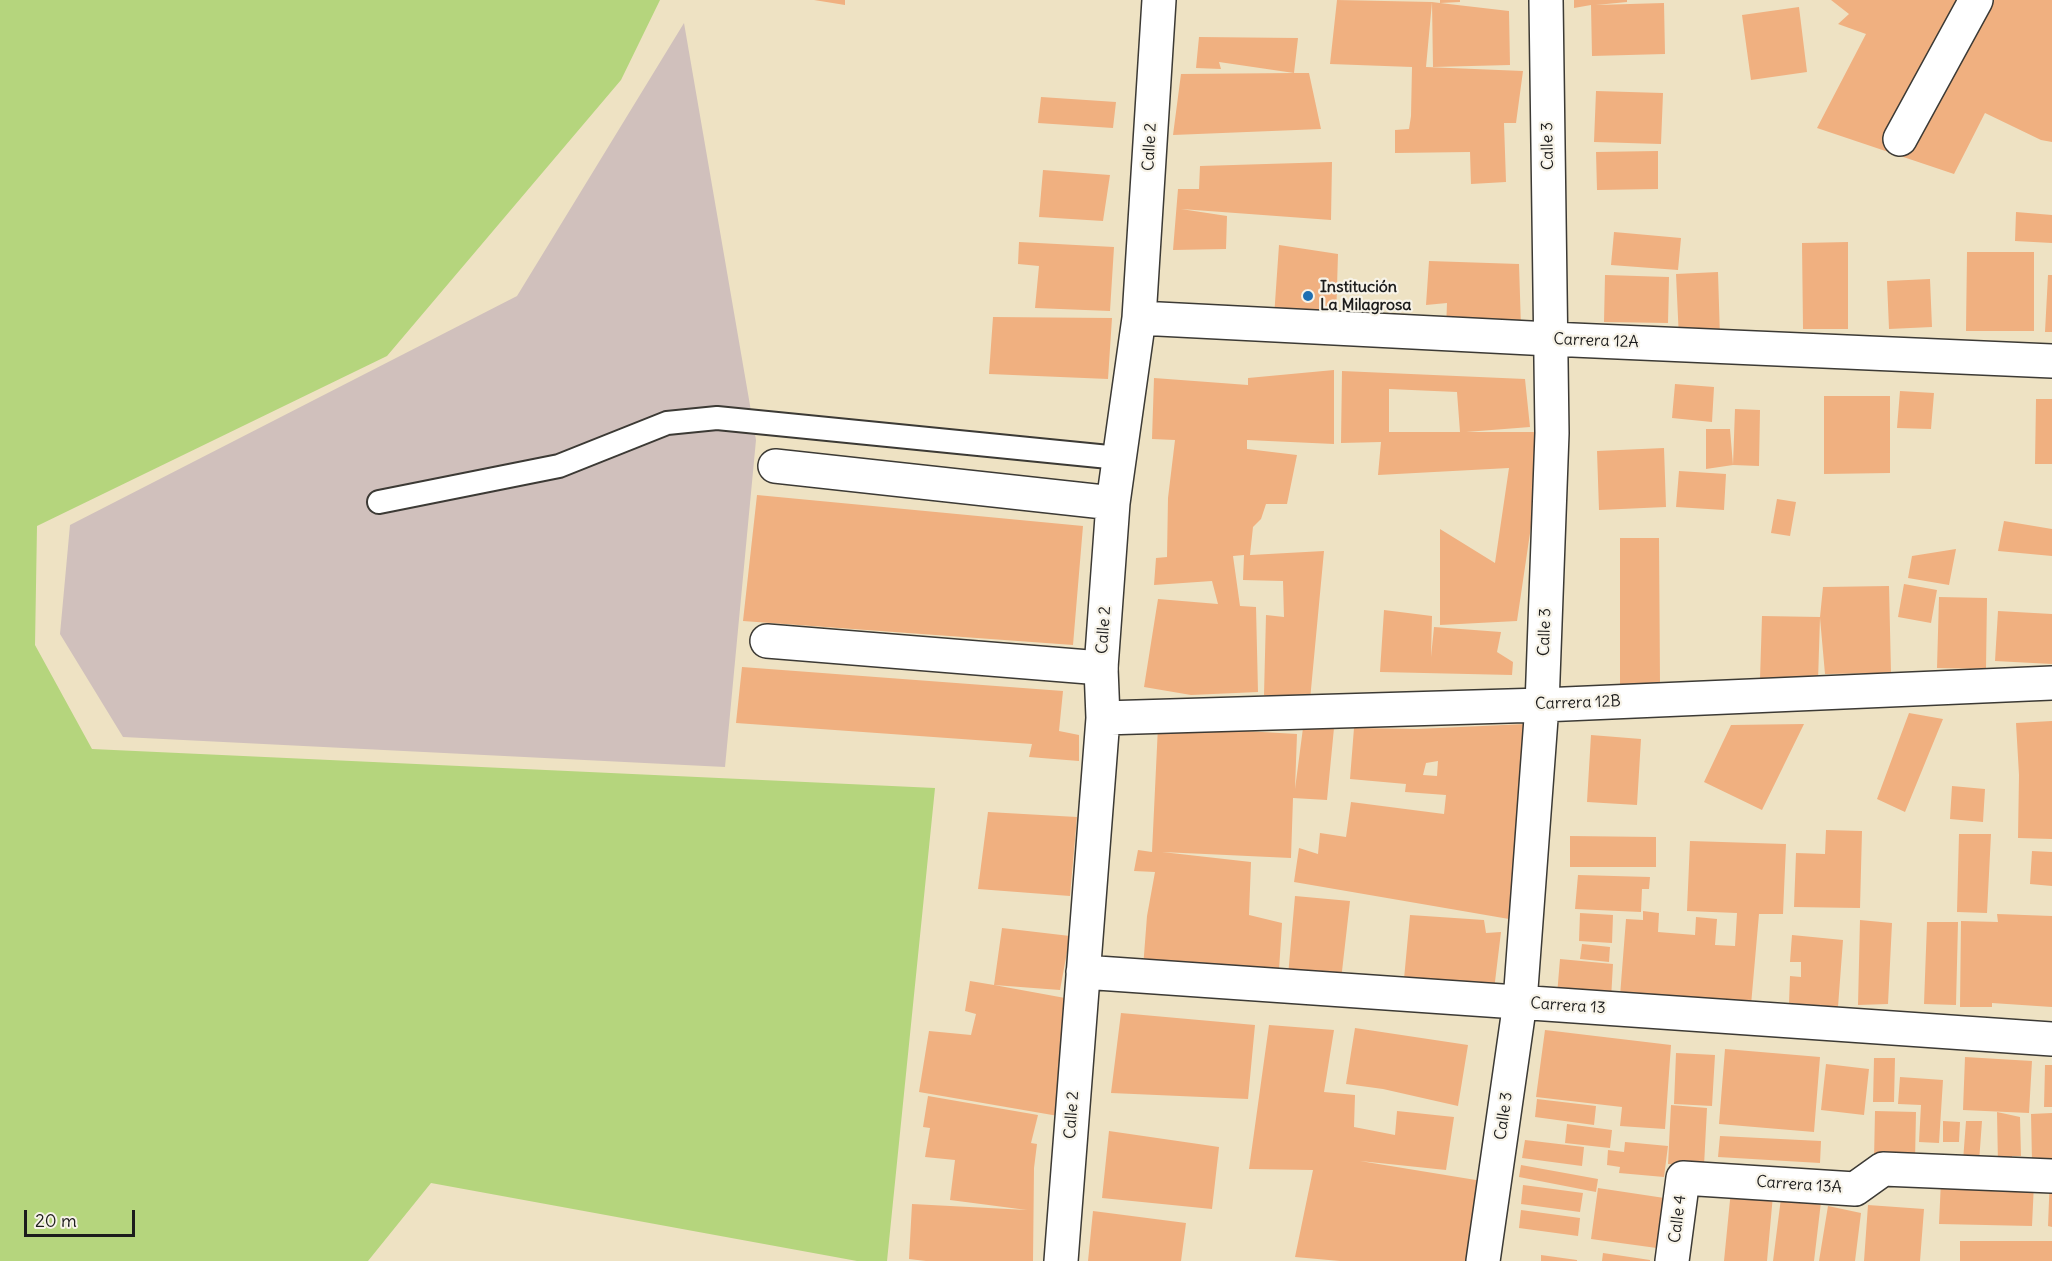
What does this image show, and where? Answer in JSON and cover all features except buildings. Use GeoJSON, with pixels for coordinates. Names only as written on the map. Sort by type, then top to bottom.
{"type":"FeatureCollection","features":[{"type":"Feature","properties":{"kind":"street","name":"Calle 2"},"geometry":{"type":"LineString","coordinates":[[1061,1261],[1103,718],[1101,668],[1113,503],[1139,318],[1159,0]]}},
{"type":"Feature","properties":{"kind":"street","name":"Calle 3"},"geometry":{"type":"LineString","coordinates":[[1483,1261],[1520,1002],[1542,705],[1552,433],[1546,0]]}},
{"type":"Feature","properties":{"kind":"street"},"geometry":{"type":"LineString","coordinates":[[1900,139],[1976,0]]}},
{"type":"Feature","properties":{"kind":"street","name":"Carrera 12A"},"geometry":{"type":"LineString","coordinates":[[1139,318],[2052,361]]}},
{"type":"Feature","properties":{"kind":"street"},"geometry":{"type":"LineString","coordinates":[[775,466],[1113,503]]}},
{"type":"Feature","properties":{"kind":"street"},"geometry":{"type":"LineString","coordinates":[[767,641],[1101,668]]}},
{"type":"Feature","properties":{"kind":"street","name":"Carrera 12B"},"geometry":{"type":"LineString","coordinates":[[1103,718],[1542,705],[2052,682]]}},
{"type":"Feature","properties":{"kind":"street","name":"Carrera 13"},"geometry":{"type":"LineString","coordinates":[[1083,972],[2052,1039]]}},
{"type":"Feature","properties":{"kind":"street","name":"Carrera 13A"},"geometry":{"type":"LineString","coordinates":[[1683,1178],[1855,1189],[1882,1169],[2052,1176]]}},
{"type":"Feature","properties":{"kind":"street","name":"Calle 4"},"geometry":{"type":"LineString","coordinates":[[1672,1261],[1683,1178]]}},
{"type":"Feature","properties":{"kind":"lane"},"geometry":{"type":"LineString","coordinates":[[379,502],[559,466],[667,423],[717,418],[1119,458]]}},
{"type":"Feature","properties":{"kind":"shaded area"},"geometry":{"type":"Polygon","coordinates":[[[684,23],[756,440],[725,767],[123,737],[60,634],[70,525],[517,296],[684,23]]]}},
{"type":"Feature","properties":{"kind":"green space"},"geometry":{"type":"Polygon","coordinates":[[[0,0],[660,0],[621,80],[387,356],[37,526],[35,645],[92,749],[935,788],[887,1261],[857,1261],[431,1183],[368,1261],[0,1261],[0,0]]]}},
{"type":"Feature","properties":{"kind":"place","name":"Institución La Milagrosa"},"geometry":{"type":"Point","coordinates":[1308,296]}}]}
